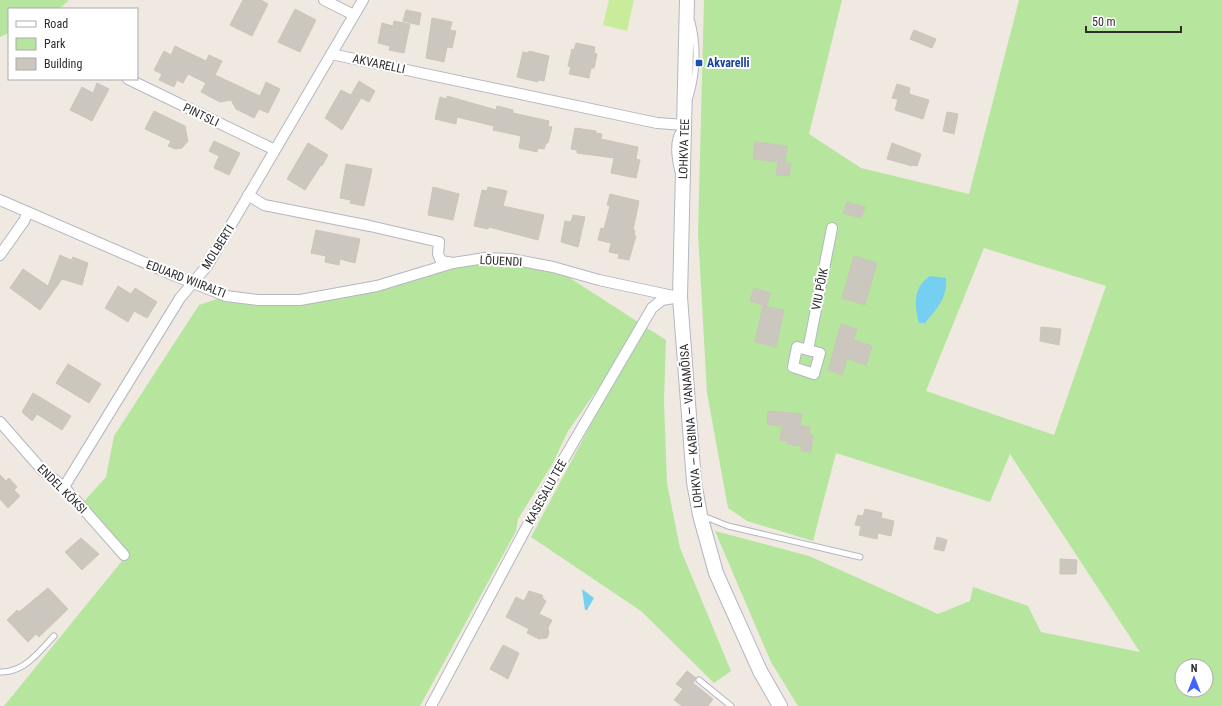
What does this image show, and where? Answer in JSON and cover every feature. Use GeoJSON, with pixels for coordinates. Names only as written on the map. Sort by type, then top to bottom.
{"type":"FeatureCollection","features":[{"type":"Feature","properties":{"kind":"street"},"geometry":{"type":"LineString","coordinates":[[324,0],[354,15]]}},
{"type":"Feature","properties":{"kind":"street","name":"MOLBERTI"},"geometry":{"type":"LineString","coordinates":[[64,487],[180,298],[207,266],[363,0]]}},
{"type":"Feature","properties":{"kind":"street","name":"LOHKVA TEE"},"geometry":{"type":"LineString","coordinates":[[680,297],[687,2]]}},
{"type":"Feature","properties":{"kind":"street","name":"AKVARELLI"},"geometry":{"type":"LineString","coordinates":[[331,54],[657,123],[685,119]]}},
{"type":"Feature","properties":{"kind":"street","name":"PINTSLI"},"geometry":{"type":"LineString","coordinates":[[130,80],[275,150]]}},
{"type":"Feature","properties":{"kind":"street"},"geometry":{"type":"LineString","coordinates":[[248,196],[264,205],[370,226],[439,242],[438,254],[441,261],[453,263]]}},
{"type":"Feature","properties":{"kind":"street","name":"EDUARD WIIRALTI"},"geometry":{"type":"LineString","coordinates":[[0,200],[226,296],[258,300],[300,300],[377,286],[453,263]]}},
{"type":"Feature","properties":{"kind":"street"},"geometry":{"type":"LineString","coordinates":[[0,255],[24,221],[28,212]]}},
{"type":"Feature","properties":{"kind":"street","name":"VIU PÕIK"},"geometry":{"type":"LineString","coordinates":[[808,350],[832,228]]}},
{"type":"Feature","properties":{"kind":"street","name":"LÕUENDI"},"geometry":{"type":"LineString","coordinates":[[453,263],[485,258],[511,259],[553,267],[599,280],[680,297]]}},
{"type":"Feature","properties":{"kind":"street","name":"LOHKVA — KABINA — VANAMÕISA"},"geometry":{"type":"LineString","coordinates":[[680,297],[691,454],[700,516],[716,573],[760,671],[780,706]]}},
{"type":"Feature","properties":{"kind":"street","name":"KASESALU TEE"},"geometry":{"type":"LineString","coordinates":[[431,706],[555,474],[652,308],[662,300],[680,297]]}},
{"type":"Feature","properties":{"kind":"street","name":"ENDEL KÕKSI"},"geometry":{"type":"LineString","coordinates":[[0,422],[43,471],[64,487],[124,555]]}},
{"type":"Feature","properties":{"kind":"lane"},"geometry":{"type":"LineString","coordinates":[[700,516],[728,526],[860,557]]}},
{"type":"Feature","properties":{"kind":"lane"},"geometry":{"type":"LineString","coordinates":[[0,672],[11,672],[20,668],[33,659],[54,636]]}},
{"type":"Feature","properties":{"kind":"lane"},"geometry":{"type":"LineString","coordinates":[[699,680],[731,706]]}},
{"type":"Feature","properties":{"kind":"green space"},"geometry":{"type":"Polygon","coordinates":[[[0,0],[69,0],[60,8],[8,8],[8,33],[0,37],[0,0]]]}},
{"type":"Feature","properties":{"kind":"green space"},"geometry":{"type":"Polygon","coordinates":[[[609,0],[634,0],[627,31],[603,25],[609,0]]]}},
{"type":"Feature","properties":{"kind":"green space"},"geometry":{"type":"Polygon","coordinates":[[[704,0],[842,0],[809,134],[861,168],[969,194],[1019,0],[1222,0],[1222,706],[798,706],[771,662],[715,531],[809,556],[938,614],[970,601],[973,587],[1028,606],[1041,632],[1140,652],[1010,454],[990,502],[836,453],[813,541],[747,521],[728,508],[707,393],[698,233],[704,0]],[[984,248],[926,391],[1054,435],[1106,286],[984,248]]]}},
{"type":"Feature","properties":{"kind":"green space"},"geometry":{"type":"Polygon","coordinates":[[[485,258],[553,267],[638,322],[618,360],[568,431],[553,463],[518,519],[516,531],[420,706],[4,706],[122,561],[78,508],[106,477],[114,436],[199,305],[226,296],[300,300],[485,258]]]}},
{"type":"Feature","properties":{"kind":"green space"},"geometry":{"type":"Polygon","coordinates":[[[647,328],[666,340],[664,401],[667,483],[680,548],[731,671],[714,683],[641,611],[531,537],[632,347],[647,328]]]}},
{"type":"Feature","properties":{"kind":"water"},"geometry":{"type":"Polygon","coordinates":[[[930,276],[946,278],[945,291],[937,308],[925,323],[919,323],[916,310],[916,297],[920,285],[930,276]]]}},
{"type":"Feature","properties":{"kind":"water"},"geometry":{"type":"Polygon","coordinates":[[[582,589],[594,598],[587,610],[585,610],[582,589]]]}},
{"type":"Feature","properties":{"kind":"building"},"geometry":{"type":"Polygon","coordinates":[[[243,0],[261,0],[268,4],[252,36],[230,25],[243,0]]]}},
{"type":"Feature","properties":{"kind":"building"},"geometry":{"type":"Polygon","coordinates":[[[295,9],[316,20],[300,52],[278,42],[295,9]]]}},
{"type":"Feature","properties":{"kind":"building"},"geometry":{"type":"Polygon","coordinates":[[[406,10],[421,13],[419,25],[403,21],[406,10]]]}},
{"type":"Feature","properties":{"kind":"building"},"geometry":{"type":"Polygon","coordinates":[[[432,18],[452,22],[450,30],[456,31],[452,48],[447,47],[444,62],[426,58],[432,18]]]}},
{"type":"Feature","properties":{"kind":"building"},"geometry":{"type":"Polygon","coordinates":[[[394,21],[410,24],[404,53],[389,50],[390,46],[378,43],[382,23],[393,26],[394,21]]]}},
{"type":"Feature","properties":{"kind":"building"},"geometry":{"type":"Polygon","coordinates":[[[914,30],[936,39],[932,48],[910,39],[914,30]]]}},
{"type":"Feature","properties":{"kind":"building"},"geometry":{"type":"Polygon","coordinates":[[[576,43],[595,47],[594,53],[597,54],[594,68],[591,68],[589,78],[569,74],[571,67],[568,66],[572,49],[574,50],[576,43]]]}},
{"type":"Feature","properties":{"kind":"building"},"geometry":{"type":"Polygon","coordinates":[[[175,46],[206,61],[209,55],[222,61],[215,75],[260,96],[266,82],[280,89],[268,113],[259,109],[254,118],[236,109],[231,100],[220,102],[201,92],[206,83],[188,74],[183,83],[177,80],[174,87],[159,80],[162,74],[154,70],[164,51],[171,55],[175,46]]]}},
{"type":"Feature","properties":{"kind":"building"},"geometry":{"type":"Polygon","coordinates":[[[529,51],[549,56],[544,81],[538,80],[538,82],[517,77],[523,52],[528,53],[529,51]]]}},
{"type":"Feature","properties":{"kind":"building"},"geometry":{"type":"Polygon","coordinates":[[[359,81],[375,91],[369,102],[361,98],[342,130],[325,118],[341,90],[351,95],[359,81]]]}},
{"type":"Feature","properties":{"kind":"building"},"geometry":{"type":"Polygon","coordinates":[[[97,83],[109,89],[92,121],[70,110],[82,87],[93,93],[97,83]]]}},
{"type":"Feature","properties":{"kind":"building"},"geometry":{"type":"Polygon","coordinates":[[[897,84],[910,88],[909,94],[929,100],[923,119],[895,110],[898,99],[892,98],[897,84]]]}},
{"type":"Feature","properties":{"kind":"building"},"geometry":{"type":"Polygon","coordinates":[[[447,96],[496,110],[497,106],[513,110],[513,113],[549,121],[548,126],[552,127],[548,143],[546,143],[544,149],[538,148],[537,152],[519,148],[521,136],[493,130],[494,126],[457,117],[456,124],[435,119],[440,97],[447,99],[447,96]]]}},
{"type":"Feature","properties":{"kind":"building"},"geometry":{"type":"Polygon","coordinates":[[[154,111],[185,126],[188,141],[182,148],[175,149],[168,146],[171,141],[145,129],[154,111]]]}},
{"type":"Feature","properties":{"kind":"building"},"geometry":{"type":"Polygon","coordinates":[[[947,112],[958,114],[954,134],[943,131],[947,112]]]}},
{"type":"Feature","properties":{"kind":"building"},"geometry":{"type":"Polygon","coordinates":[[[575,128],[596,131],[596,133],[602,134],[601,139],[638,147],[636,159],[640,160],[636,178],[611,173],[614,158],[577,153],[577,150],[571,149],[575,128]]]}},
{"type":"Feature","properties":{"kind":"building"},"geometry":{"type":"Polygon","coordinates":[[[214,141],[240,153],[229,175],[214,168],[219,156],[209,151],[214,141]]]}},
{"type":"Feature","properties":{"kind":"building"},"geometry":{"type":"Polygon","coordinates":[[[755,142],[787,146],[785,163],[791,163],[789,176],[776,175],[778,162],[753,159],[755,142]]]}},
{"type":"Feature","properties":{"kind":"building"},"geometry":{"type":"Polygon","coordinates":[[[308,143],[328,155],[305,190],[287,179],[308,143]]]}},
{"type":"Feature","properties":{"kind":"building"},"geometry":{"type":"Polygon","coordinates":[[[892,143],[921,154],[917,166],[887,159],[892,143]]]}},
{"type":"Feature","properties":{"kind":"building"},"geometry":{"type":"Polygon","coordinates":[[[346,164],[372,169],[364,206],[350,203],[351,200],[340,198],[346,164]]]}},
{"type":"Feature","properties":{"kind":"building"},"geometry":{"type":"Polygon","coordinates":[[[433,187],[459,194],[453,220],[428,215],[433,187]]]}},
{"type":"Feature","properties":{"kind":"building"},"geometry":{"type":"Polygon","coordinates":[[[488,187],[507,191],[503,206],[544,215],[538,240],[489,227],[488,229],[474,226],[482,190],[487,191],[488,187]]]}},
{"type":"Feature","properties":{"kind":"building"},"geometry":{"type":"Polygon","coordinates":[[[610,194],[639,201],[633,230],[635,230],[634,235],[636,236],[629,260],[618,258],[619,254],[609,252],[611,243],[598,240],[601,228],[604,229],[610,206],[607,205],[610,194]]]}},
{"type":"Feature","properties":{"kind":"building"},"geometry":{"type":"Polygon","coordinates":[[[847,202],[865,207],[861,218],[843,213],[847,202]]]}},
{"type":"Feature","properties":{"kind":"building"},"geometry":{"type":"Polygon","coordinates":[[[573,215],[585,217],[578,247],[561,242],[565,221],[571,222],[573,215]]]}},
{"type":"Feature","properties":{"kind":"building"},"geometry":{"type":"Polygon","coordinates":[[[316,230],[360,239],[355,263],[340,259],[339,265],[325,262],[326,256],[311,253],[316,230]]]}},
{"type":"Feature","properties":{"kind":"building"},"geometry":{"type":"Polygon","coordinates":[[[60,255],[71,260],[73,257],[88,263],[82,285],[62,279],[40,310],[10,288],[23,269],[48,286],[60,255]]]}},
{"type":"Feature","properties":{"kind":"building"},"geometry":{"type":"Polygon","coordinates":[[[854,256],[877,263],[865,305],[842,298],[854,256]]]}},
{"type":"Feature","properties":{"kind":"building"},"geometry":{"type":"Polygon","coordinates":[[[118,286],[131,294],[135,288],[157,302],[147,318],[134,311],[128,322],[105,308],[118,286]]]}},
{"type":"Feature","properties":{"kind":"building"},"geometry":{"type":"Polygon","coordinates":[[[754,288],[771,293],[766,306],[750,301],[754,288]]]}},
{"type":"Feature","properties":{"kind":"building"},"geometry":{"type":"Polygon","coordinates":[[[763,306],[784,310],[776,347],[755,342],[763,306]]]}},
{"type":"Feature","properties":{"kind":"building"},"geometry":{"type":"Polygon","coordinates":[[[841,324],[857,329],[853,340],[872,346],[866,365],[847,359],[842,375],[828,370],[841,324]]]}},
{"type":"Feature","properties":{"kind":"building"},"geometry":{"type":"Polygon","coordinates":[[[1041,327],[1061,329],[1059,345],[1040,341],[1041,327]]]}},
{"type":"Feature","properties":{"kind":"building"},"geometry":{"type":"Polygon","coordinates":[[[68,364],[101,384],[89,403],[56,383],[68,364]]]}},
{"type":"Feature","properties":{"kind":"building"},"geometry":{"type":"Polygon","coordinates":[[[33,393],[71,416],[62,430],[37,414],[32,421],[22,412],[33,393]]]}},
{"type":"Feature","properties":{"kind":"building"},"geometry":{"type":"Polygon","coordinates":[[[768,411],[802,414],[800,426],[810,427],[809,435],[813,435],[811,452],[801,451],[802,446],[787,444],[788,441],[780,440],[782,426],[767,424],[768,411]]]}},
{"type":"Feature","properties":{"kind":"building"},"geometry":{"type":"Polygon","coordinates":[[[0,475],[6,481],[9,478],[17,487],[14,490],[20,496],[8,508],[0,499],[0,475]]]}},
{"type":"Feature","properties":{"kind":"building"},"geometry":{"type":"Polygon","coordinates":[[[865,509],[882,513],[881,518],[894,521],[891,536],[878,533],[877,539],[859,535],[861,526],[855,525],[858,515],[863,516],[865,509]]]}},
{"type":"Feature","properties":{"kind":"building"},"geometry":{"type":"Polygon","coordinates":[[[937,537],[947,540],[944,551],[934,549],[937,537]]]}},
{"type":"Feature","properties":{"kind":"building"},"geometry":{"type":"Polygon","coordinates":[[[81,538],[99,554],[82,570],[65,552],[81,538]]]}},
{"type":"Feature","properties":{"kind":"building"},"geometry":{"type":"Polygon","coordinates":[[[1060,559],[1077,560],[1076,574],[1060,574],[1060,559]]]}},
{"type":"Feature","properties":{"kind":"building"},"geometry":{"type":"Polygon","coordinates":[[[48,588],[68,609],[39,637],[36,634],[28,642],[7,620],[17,610],[19,612],[48,588]]]}},
{"type":"Feature","properties":{"kind":"building"},"geometry":{"type":"Polygon","coordinates":[[[529,591],[542,595],[543,599],[546,601],[539,614],[552,620],[548,628],[549,633],[547,638],[539,639],[527,633],[529,629],[506,617],[516,597],[524,601],[529,591]]]}},
{"type":"Feature","properties":{"kind":"building"},"geometry":{"type":"Polygon","coordinates":[[[503,645],[519,653],[508,679],[490,669],[503,645]]]}},
{"type":"Feature","properties":{"kind":"building"},"geometry":{"type":"Polygon","coordinates":[[[687,671],[696,678],[693,683],[713,699],[708,706],[682,706],[674,700],[683,689],[676,684],[687,671]]]}},
{"type":"Feature","properties":{"kind":"place","name":"Akvarelli"},"geometry":{"type":"Point","coordinates":[699,63]}}]}
